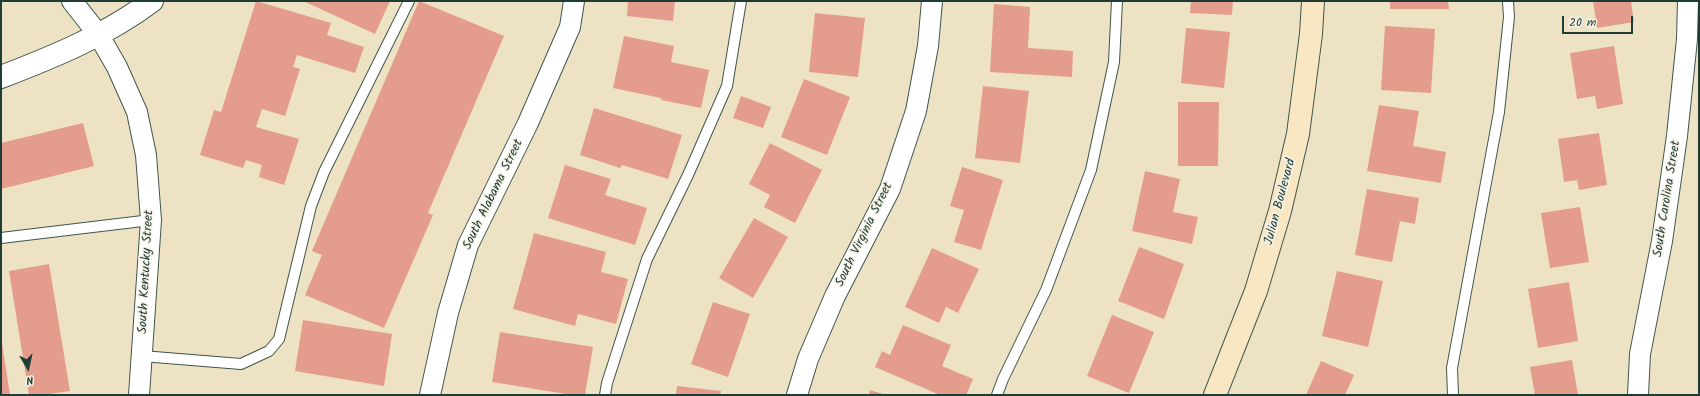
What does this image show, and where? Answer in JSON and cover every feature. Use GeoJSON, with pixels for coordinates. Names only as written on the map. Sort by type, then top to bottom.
{"type":"FeatureCollection","features":[{"type":"Feature","properties":{"kind":"main road","name":"Julian Boulevard"},"geometry":{"type":"LineString","coordinates":[[1215,395],[1256,291],[1280,211],[1298,134],[1311,34],[1313,1]]}},
{"type":"Feature","properties":{"kind":"street","name":"South Kentucky Street"},"geometry":{"type":"LineString","coordinates":[[72,1],[98,34],[117,67],[137,112],[146,155],[152,220],[139,395]]}},
{"type":"Feature","properties":{"kind":"street"},"geometry":{"type":"LineString","coordinates":[[1,78],[48,59],[98,34],[138,11],[152,1]]}},
{"type":"Feature","properties":{"kind":"street","name":"South Alabama Street"},"geometry":{"type":"LineString","coordinates":[[430,395],[448,313],[468,245],[528,123],[570,27],[574,1]]}},
{"type":"Feature","properties":{"kind":"street","name":"South Virginia Street"},"geometry":{"type":"LineString","coordinates":[[797,395],[808,359],[835,296],[890,189],[916,110],[928,46],[932,1]]}},
{"type":"Feature","properties":{"kind":"street","name":"South Carolina Street"},"geometry":{"type":"LineString","coordinates":[[1638,395],[1640,354],[1662,241],[1677,136],[1687,39],[1688,1]]}},
{"type":"Feature","properties":{"kind":"lane"},"geometry":{"type":"LineString","coordinates":[[142,356],[241,364],[269,351],[279,339],[311,206],[324,172],[409,1]]}},
{"type":"Feature","properties":{"kind":"lane"},"geometry":{"type":"LineString","coordinates":[[605,395],[607,383],[647,259],[688,175],[727,86],[741,1]]}},
{"type":"Feature","properties":{"kind":"lane"},"geometry":{"type":"LineString","coordinates":[[997,395],[1003,379],[1046,290],[1091,170],[1114,62],[1117,1]]}},
{"type":"Feature","properties":{"kind":"lane"},"geometry":{"type":"LineString","coordinates":[[1453,395],[1452,368],[1499,112],[1509,17],[1508,1]]}},
{"type":"Feature","properties":{"kind":"lane"},"geometry":{"type":"LineString","coordinates":[[1,238],[152,220]]}},
{"type":"Feature","properties":{"kind":"building"},"geometry":{"type":"Polygon","coordinates":[[[256,1],[331,23],[327,35],[364,47],[355,73],[297,55],[293,67],[300,69],[285,116],[262,109],[256,127],[299,139],[284,185],[259,177],[262,165],[246,160],[243,168],[200,155],[214,110],[221,112],[256,1]]]}},
{"type":"Feature","properties":{"kind":"building"},"geometry":{"type":"Polygon","coordinates":[[[303,1],[390,1],[375,34],[303,1]]]}},
{"type":"Feature","properties":{"kind":"building"},"geometry":{"type":"Polygon","coordinates":[[[419,1],[504,36],[428,213],[433,215],[384,328],[305,295],[322,255],[312,251],[419,1]]]}},
{"type":"Feature","properties":{"kind":"building"},"geometry":{"type":"Polygon","coordinates":[[[628,1],[675,1],[673,21],[627,16],[628,1]]]}},
{"type":"Feature","properties":{"kind":"building"},"geometry":{"type":"Polygon","coordinates":[[[1191,1],[1233,1],[1232,15],[1190,13],[1191,1]]]}},
{"type":"Feature","properties":{"kind":"building"},"geometry":{"type":"Polygon","coordinates":[[[1390,1],[1448,1],[1449,9],[1390,9],[1390,1]]]}},
{"type":"Feature","properties":{"kind":"building"},"geometry":{"type":"Polygon","coordinates":[[[1593,1],[1631,1],[1634,22],[1597,28],[1593,1]]]}},
{"type":"Feature","properties":{"kind":"building"},"geometry":{"type":"Polygon","coordinates":[[[994,4],[1030,7],[1028,48],[1073,51],[1072,77],[990,72],[994,4]]]}},
{"type":"Feature","properties":{"kind":"building"},"geometry":{"type":"Polygon","coordinates":[[[815,13],[865,18],[858,77],[809,72],[815,13]]]}},
{"type":"Feature","properties":{"kind":"building"},"geometry":{"type":"Polygon","coordinates":[[[1385,26],[1435,29],[1431,93],[1381,90],[1385,26]]]}},
{"type":"Feature","properties":{"kind":"building"},"geometry":{"type":"Polygon","coordinates":[[[1186,28],[1230,32],[1224,88],[1181,83],[1186,28]]]}},
{"type":"Feature","properties":{"kind":"building"},"geometry":{"type":"Polygon","coordinates":[[[624,36],[674,46],[671,62],[709,70],[701,108],[613,88],[624,36]]]}},
{"type":"Feature","properties":{"kind":"building"},"geometry":{"type":"Polygon","coordinates":[[[1614,46],[1623,104],[1597,109],[1595,96],[1577,99],[1570,53],[1614,46]]]}},
{"type":"Feature","properties":{"kind":"building"},"geometry":{"type":"Polygon","coordinates":[[[804,79],[850,97],[827,155],[781,137],[804,79]]]}},
{"type":"Feature","properties":{"kind":"building"},"geometry":{"type":"Polygon","coordinates":[[[983,86],[1029,91],[1020,163],[975,158],[983,86]]]}},
{"type":"Feature","properties":{"kind":"building"},"geometry":{"type":"Polygon","coordinates":[[[741,96],[771,107],[763,128],[733,118],[741,96]]]}},
{"type":"Feature","properties":{"kind":"building"},"geometry":{"type":"Polygon","coordinates":[[[1178,102],[1219,102],[1218,166],[1178,166],[1178,102]]]}},
{"type":"Feature","properties":{"kind":"building"},"geometry":{"type":"Polygon","coordinates":[[[1379,105],[1419,111],[1413,146],[1446,152],[1441,183],[1367,171],[1379,105]]]}},
{"type":"Feature","properties":{"kind":"building"},"geometry":{"type":"Polygon","coordinates":[[[594,108],[682,135],[668,179],[622,165],[620,168],[580,155],[594,108]]]}},
{"type":"Feature","properties":{"kind":"building"},"geometry":{"type":"Polygon","coordinates":[[[83,123],[94,166],[1,189],[1,143],[83,123]]]}},
{"type":"Feature","properties":{"kind":"building"},"geometry":{"type":"Polygon","coordinates":[[[1599,133],[1607,185],[1579,190],[1577,180],[1564,182],[1558,139],[1599,133]]]}},
{"type":"Feature","properties":{"kind":"building"},"geometry":{"type":"Polygon","coordinates":[[[770,143],[822,170],[795,223],[764,207],[770,195],[749,184],[770,143]]]}},
{"type":"Feature","properties":{"kind":"building"},"geometry":{"type":"Polygon","coordinates":[[[565,165],[611,179],[605,195],[647,208],[635,245],[548,218],[565,165]]]}},
{"type":"Feature","properties":{"kind":"building"},"geometry":{"type":"Polygon","coordinates":[[[962,167],[1003,180],[981,250],[954,242],[964,210],[950,206],[962,167]]]}},
{"type":"Feature","properties":{"kind":"building"},"geometry":{"type":"Polygon","coordinates":[[[1145,171],[1180,179],[1173,212],[1198,217],[1192,244],[1132,231],[1145,171]]]}},
{"type":"Feature","properties":{"kind":"building"},"geometry":{"type":"Polygon","coordinates":[[[1367,189],[1419,198],[1415,224],[1400,221],[1392,262],[1355,255],[1367,189]]]}},
{"type":"Feature","properties":{"kind":"building"},"geometry":{"type":"Polygon","coordinates":[[[1580,207],[1589,262],[1550,268],[1541,213],[1580,207]]]}},
{"type":"Feature","properties":{"kind":"building"},"geometry":{"type":"Polygon","coordinates":[[[754,218],[788,237],[753,298],[719,278],[754,218]]]}},
{"type":"Feature","properties":{"kind":"building"},"geometry":{"type":"Polygon","coordinates":[[[534,233],[606,252],[601,272],[628,279],[616,324],[578,314],[575,326],[513,309],[534,233]]]}},
{"type":"Feature","properties":{"kind":"building"},"geometry":{"type":"Polygon","coordinates":[[[1139,247],[1184,264],[1164,319],[1118,301],[1139,247]]]}},
{"type":"Feature","properties":{"kind":"building"},"geometry":{"type":"Polygon","coordinates":[[[932,248],[979,269],[958,313],[946,307],[939,323],[905,307],[932,248]]]}},
{"type":"Feature","properties":{"kind":"building"},"geometry":{"type":"Polygon","coordinates":[[[49,264],[70,391],[42,395],[29,395],[9,271],[49,264]]]}},
{"type":"Feature","properties":{"kind":"building"},"geometry":{"type":"Polygon","coordinates":[[[1337,271],[1383,281],[1368,347],[1322,336],[1337,271]]]}},
{"type":"Feature","properties":{"kind":"building"},"geometry":{"type":"Polygon","coordinates":[[[1569,282],[1578,341],[1538,348],[1528,289],[1569,282]]]}},
{"type":"Feature","properties":{"kind":"building"},"geometry":{"type":"Polygon","coordinates":[[[713,302],[750,314],[728,377],[691,364],[713,302]]]}},
{"type":"Feature","properties":{"kind":"building"},"geometry":{"type":"Polygon","coordinates":[[[1112,315],[1154,332],[1129,393],[1087,376],[1112,315]]]}},
{"type":"Feature","properties":{"kind":"building"},"geometry":{"type":"Polygon","coordinates":[[[303,320],[392,334],[384,386],[295,371],[303,320]]]}},
{"type":"Feature","properties":{"kind":"building"},"geometry":{"type":"Polygon","coordinates":[[[903,325],[951,345],[942,366],[973,379],[966,395],[940,395],[875,367],[882,351],[890,355],[903,325]]]}},
{"type":"Feature","properties":{"kind":"building"},"geometry":{"type":"Polygon","coordinates":[[[500,332],[593,347],[585,395],[572,395],[492,382],[500,332]]]}},
{"type":"Feature","properties":{"kind":"building"},"geometry":{"type":"Polygon","coordinates":[[[2,343],[10,395],[1,395],[2,343]]]}},
{"type":"Feature","properties":{"kind":"building"},"geometry":{"type":"Polygon","coordinates":[[[1572,360],[1578,395],[1535,395],[1530,367],[1572,360]]]}},
{"type":"Feature","properties":{"kind":"building"},"geometry":{"type":"Polygon","coordinates":[[[1321,361],[1354,375],[1345,395],[1306,395],[1321,361]]]}},
{"type":"Feature","properties":{"kind":"building"},"geometry":{"type":"Polygon","coordinates":[[[677,386],[721,391],[720,395],[676,395],[677,386]]]}},
{"type":"Feature","properties":{"kind":"building"},"geometry":{"type":"Polygon","coordinates":[[[870,390],[886,395],[869,395],[870,390]]]}}]}
